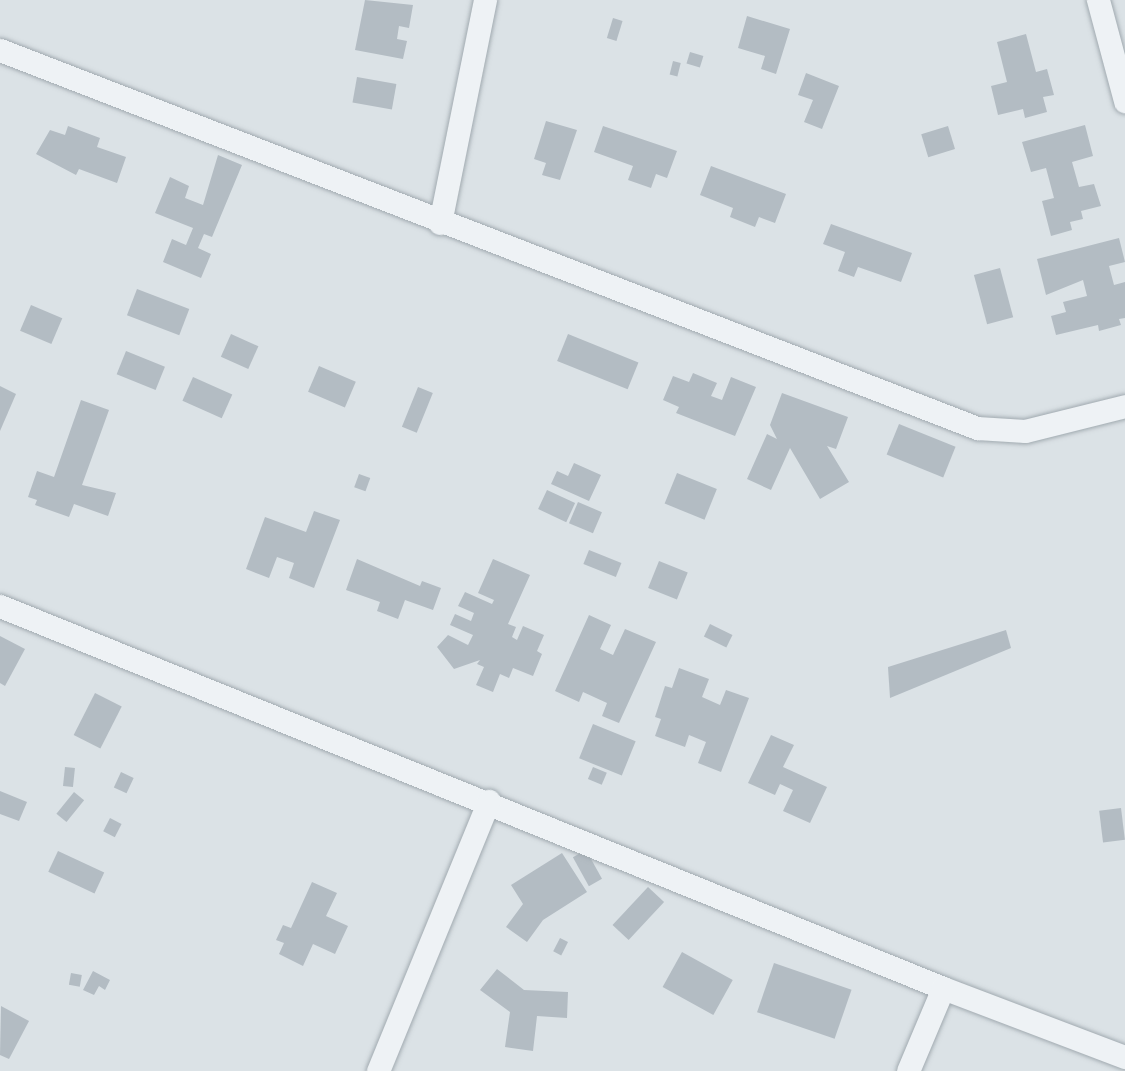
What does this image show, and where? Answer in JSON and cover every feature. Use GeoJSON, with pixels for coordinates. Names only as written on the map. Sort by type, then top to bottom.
{"type":"FeatureCollection","features":[{"type":"Feature","properties":{"kind":"street"},"geometry":{"type":"LineString","coordinates":[[440,223],[485,0]]}},
{"type":"Feature","properties":{"kind":"street"},"geometry":{"type":"LineString","coordinates":[[1098,0],[1125,101]]}},
{"type":"Feature","properties":{"kind":"street"},"geometry":{"type":"LineString","coordinates":[[0,50],[440,223],[978,428],[1025,430],[1125,406]]}},
{"type":"Feature","properties":{"kind":"street"},"geometry":{"type":"LineString","coordinates":[[0,606],[489,801],[943,988],[1125,1057]]}},
{"type":"Feature","properties":{"kind":"street"},"geometry":{"type":"LineString","coordinates":[[378,1071],[489,801]]}},
{"type":"Feature","properties":{"kind":"street"},"geometry":{"type":"LineString","coordinates":[[908,1071],[943,988]]}},
{"type":"Feature","properties":{"kind":"building"},"geometry":{"type":"Polygon","coordinates":[[[365,0],[413,5],[409,28],[399,26],[397,39],[407,41],[403,59],[355,50],[365,0]]]}},
{"type":"Feature","properties":{"kind":"building"},"geometry":{"type":"Polygon","coordinates":[[[747,16],[790,29],[776,74],[761,69],[765,56],[738,48],[747,16]]]}},
{"type":"Feature","properties":{"kind":"building"},"geometry":{"type":"Polygon","coordinates":[[[613,18],[623,21],[616,41],[607,38],[613,18]]]}},
{"type":"Feature","properties":{"kind":"building"},"geometry":{"type":"Polygon","coordinates":[[[1026,34],[1036,72],[1047,69],[1054,95],[1043,97],[1047,112],[1025,118],[1023,109],[998,115],[991,86],[1007,82],[997,42],[1026,34]]]}},
{"type":"Feature","properties":{"kind":"building"},"geometry":{"type":"Polygon","coordinates":[[[690,52],[703,56],[700,68],[686,63],[690,52]]]}},
{"type":"Feature","properties":{"kind":"building"},"geometry":{"type":"Polygon","coordinates":[[[673,61],[681,63],[677,77],[670,75],[673,61]]]}},
{"type":"Feature","properties":{"kind":"building"},"geometry":{"type":"Polygon","coordinates":[[[806,73],[839,86],[822,129],[804,122],[813,100],[798,95],[806,73]]]}},
{"type":"Feature","properties":{"kind":"building"},"geometry":{"type":"Polygon","coordinates":[[[357,77],[396,84],[392,110],[352,103],[357,77]]]}},
{"type":"Feature","properties":{"kind":"building"},"geometry":{"type":"Polygon","coordinates":[[[546,121],[577,130],[560,180],[542,175],[546,163],[534,159],[546,121]]]}},
{"type":"Feature","properties":{"kind":"building"},"geometry":{"type":"Polygon","coordinates":[[[1085,125],[1093,156],[1072,162],[1079,187],[1094,184],[1101,206],[1081,211],[1083,219],[1070,222],[1072,230],[1051,236],[1042,201],[1054,198],[1046,168],[1031,172],[1022,142],[1085,125]]]}},
{"type":"Feature","properties":{"kind":"building"},"geometry":{"type":"Polygon","coordinates":[[[68,126],[100,138],[97,147],[126,157],[117,183],[79,169],[76,175],[36,154],[50,130],[65,135],[68,126]]]}},
{"type":"Feature","properties":{"kind":"building"},"geometry":{"type":"Polygon","coordinates":[[[603,126],[677,151],[667,178],[656,174],[651,188],[628,180],[633,166],[594,152],[603,126]]]}},
{"type":"Feature","properties":{"kind":"building"},"geometry":{"type":"Polygon","coordinates":[[[948,126],[955,149],[928,157],[921,134],[948,126]]]}},
{"type":"Feature","properties":{"kind":"building"},"geometry":{"type":"Polygon","coordinates":[[[218,155],[242,165],[212,237],[204,234],[198,248],[211,254],[201,278],[163,262],[172,239],[186,245],[193,228],[155,213],[170,177],[189,186],[185,198],[203,205],[218,155]]]}},
{"type":"Feature","properties":{"kind":"building"},"geometry":{"type":"Polygon","coordinates":[[[711,166],[786,194],[775,223],[759,217],[755,227],[730,217],[733,208],[700,195],[711,166]]]}},
{"type":"Feature","properties":{"kind":"building"},"geometry":{"type":"Polygon","coordinates":[[[831,224],[912,253],[901,282],[858,267],[854,277],[838,271],[845,252],[823,244],[831,224]]]}},
{"type":"Feature","properties":{"kind":"building"},"geometry":{"type":"Polygon","coordinates":[[[1119,238],[1125,262],[1109,266],[1114,285],[1125,282],[1125,318],[1119,319],[1121,325],[1099,331],[1098,325],[1056,335],[1051,316],[1066,312],[1063,302],[1087,296],[1083,280],[1046,295],[1037,259],[1119,238]]]}},
{"type":"Feature","properties":{"kind":"building"},"geometry":{"type":"Polygon","coordinates":[[[1000,268],[1013,317],[987,324],[974,275],[1000,268]]]}},
{"type":"Feature","properties":{"kind":"building"},"geometry":{"type":"Polygon","coordinates":[[[137,289],[189,309],[179,335],[127,315],[137,289]]]}},
{"type":"Feature","properties":{"kind":"building"},"geometry":{"type":"Polygon","coordinates":[[[31,305],[62,318],[51,344],[20,331],[31,305]]]}},
{"type":"Feature","properties":{"kind":"building"},"geometry":{"type":"Polygon","coordinates":[[[231,334],[258,346],[248,369],[221,357],[231,334]]]}},
{"type":"Feature","properties":{"kind":"building"},"geometry":{"type":"Polygon","coordinates":[[[568,334],[638,362],[628,389],[557,361],[568,334]]]}},
{"type":"Feature","properties":{"kind":"building"},"geometry":{"type":"Polygon","coordinates":[[[126,351],[165,367],[156,390],[117,374],[126,351]]]}},
{"type":"Feature","properties":{"kind":"building"},"geometry":{"type":"Polygon","coordinates":[[[319,366],[356,382],[345,407],[308,392],[319,366]]]}},
{"type":"Feature","properties":{"kind":"building"},"geometry":{"type":"Polygon","coordinates":[[[693,373],[717,383],[711,396],[722,400],[731,377],[756,387],[735,436],[676,413],[679,407],[663,400],[673,376],[689,382],[693,373]]]}},
{"type":"Feature","properties":{"kind":"building"},"geometry":{"type":"Polygon","coordinates":[[[193,377],[232,394],[222,418],[182,401],[193,377]]]}},
{"type":"Feature","properties":{"kind":"building"},"geometry":{"type":"Polygon","coordinates":[[[0,386],[16,394],[0,431],[0,386]]]}},
{"type":"Feature","properties":{"kind":"building"},"geometry":{"type":"Polygon","coordinates":[[[418,387],[433,393],[417,433],[402,427],[418,387]]]}},
{"type":"Feature","properties":{"kind":"building"},"geometry":{"type":"Polygon","coordinates":[[[782,393],[848,417],[836,449],[827,446],[849,482],[820,499],[790,448],[771,490],[747,479],[767,434],[777,439],[770,425],[782,393]]]}},
{"type":"Feature","properties":{"kind":"building"},"geometry":{"type":"Polygon","coordinates":[[[81,400],[109,410],[82,485],[116,493],[108,516],[74,504],[69,517],[35,505],[37,500],[28,497],[37,471],[54,477],[81,400]]]}},
{"type":"Feature","properties":{"kind":"building"},"geometry":{"type":"Polygon","coordinates":[[[899,424],[956,447],[943,477],[887,455],[899,424]]]}},
{"type":"Feature","properties":{"kind":"building"},"geometry":{"type":"Polygon","coordinates":[[[574,463],[601,475],[589,501],[551,484],[557,471],[568,476],[574,463]]]}},
{"type":"Feature","properties":{"kind":"building"},"geometry":{"type":"Polygon","coordinates":[[[677,473],[717,489],[705,520],[665,504],[677,473]]]}},
{"type":"Feature","properties":{"kind":"building"},"geometry":{"type":"Polygon","coordinates":[[[359,474],[370,478],[365,491],[354,487],[359,474]]]}},
{"type":"Feature","properties":{"kind":"building"},"geometry":{"type":"Polygon","coordinates":[[[547,490],[575,503],[566,522],[538,509],[547,490]]]}},
{"type":"Feature","properties":{"kind":"building"},"geometry":{"type":"Polygon","coordinates":[[[578,502],[602,512],[593,533],[569,523],[578,502]]]}},
{"type":"Feature","properties":{"kind":"building"},"geometry":{"type":"Polygon","coordinates":[[[314,511],[340,520],[314,588],[289,578],[294,563],[277,557],[269,578],[246,569],[265,517],[306,532],[314,511]]]}},
{"type":"Feature","properties":{"kind":"building"},"geometry":{"type":"Polygon","coordinates":[[[589,550],[621,563],[616,577],[583,564],[589,550]]]}},
{"type":"Feature","properties":{"kind":"building"},"geometry":{"type":"Polygon","coordinates":[[[357,559],[420,586],[422,581],[441,588],[433,610],[405,600],[398,619],[377,611],[380,602],[346,590],[357,559]]]}},
{"type":"Feature","properties":{"kind":"building"},"geometry":{"type":"Polygon","coordinates":[[[493,559],[530,575],[508,624],[516,627],[512,637],[517,640],[523,626],[544,635],[537,651],[542,654],[533,676],[513,668],[509,678],[500,674],[493,692],[476,685],[484,667],[477,664],[480,660],[454,669],[437,647],[448,635],[468,645],[473,635],[450,625],[455,614],[471,621],[474,613],[458,606],[465,592],[492,604],[494,600],[478,593],[493,559]]]}},
{"type":"Feature","properties":{"kind":"building"},"geometry":{"type":"Polygon","coordinates":[[[659,561],[688,573],[677,600],[648,588],[659,561]]]}},
{"type":"Feature","properties":{"kind":"building"},"geometry":{"type":"Polygon","coordinates":[[[589,615],[611,625],[600,649],[613,655],[625,629],[656,642],[619,723],[602,716],[607,703],[583,692],[579,702],[555,691],[589,615]]]}},
{"type":"Feature","properties":{"kind":"building"},"geometry":{"type":"Polygon","coordinates":[[[710,624],[732,635],[726,648],[704,637],[710,624]]]}},
{"type":"Feature","properties":{"kind":"building"},"geometry":{"type":"Polygon","coordinates":[[[1006,630],[1011,648],[890,698],[888,667],[1006,630]]]}},
{"type":"Feature","properties":{"kind":"building"},"geometry":{"type":"Polygon","coordinates":[[[0,636],[25,649],[5,686],[0,683],[0,636]]]}},
{"type":"Feature","properties":{"kind":"building"},"geometry":{"type":"Polygon","coordinates":[[[679,668],[709,679],[702,697],[720,705],[726,690],[749,698],[721,772],[698,763],[706,742],[689,735],[685,747],[655,736],[661,719],[655,717],[665,686],[672,688],[679,668]]]}},
{"type":"Feature","properties":{"kind":"building"},"geometry":{"type":"Polygon","coordinates":[[[95,693],[122,707],[100,748],[74,735],[95,693]]]}},
{"type":"Feature","properties":{"kind":"building"},"geometry":{"type":"Polygon","coordinates":[[[593,724],[636,741],[622,776],[579,758],[593,724]]]}},
{"type":"Feature","properties":{"kind":"building"},"geometry":{"type":"Polygon","coordinates":[[[771,735],[794,745],[783,767],[827,787],[810,823],[783,811],[793,790],[780,784],[775,795],[748,783],[771,735]]]}},
{"type":"Feature","properties":{"kind":"building"},"geometry":{"type":"Polygon","coordinates":[[[65,767],[75,768],[73,787],[63,786],[65,767]]]}},
{"type":"Feature","properties":{"kind":"building"},"geometry":{"type":"Polygon","coordinates":[[[593,767],[607,773],[602,785],[588,779],[593,767]]]}},
{"type":"Feature","properties":{"kind":"building"},"geometry":{"type":"Polygon","coordinates":[[[121,772],[134,778],[127,793],[114,787],[121,772]]]}},
{"type":"Feature","properties":{"kind":"building"},"geometry":{"type":"Polygon","coordinates":[[[0,791],[27,802],[19,821],[0,814],[0,791]]]}},
{"type":"Feature","properties":{"kind":"building"},"geometry":{"type":"Polygon","coordinates":[[[74,792],[84,800],[66,822],[56,814],[74,792]]]}},
{"type":"Feature","properties":{"kind":"building"},"geometry":{"type":"Polygon","coordinates":[[[1121,808],[1125,840],[1103,842],[1099,811],[1121,808]]]}},
{"type":"Feature","properties":{"kind":"building"},"geometry":{"type":"Polygon","coordinates":[[[110,818],[122,824],[115,837],[103,831],[110,818]]]}},
{"type":"Feature","properties":{"kind":"building"},"geometry":{"type":"Polygon","coordinates":[[[586,850],[602,879],[589,886],[573,857],[586,850]]]}},
{"type":"Feature","properties":{"kind":"building"},"geometry":{"type":"Polygon","coordinates":[[[58,851],[104,873],[95,893],[48,872],[58,851]]]}},
{"type":"Feature","properties":{"kind":"building"},"geometry":{"type":"Polygon","coordinates":[[[562,853],[587,892],[543,920],[527,942],[506,927],[523,904],[511,885],[562,853]]]}},
{"type":"Feature","properties":{"kind":"building"},"geometry":{"type":"Polygon","coordinates":[[[312,882],[337,893],[326,916],[348,926],[335,954],[313,944],[303,966],[279,954],[284,943],[276,940],[283,925],[291,928],[312,882]]]}},
{"type":"Feature","properties":{"kind":"building"},"geometry":{"type":"Polygon","coordinates":[[[648,887],[664,902],[629,940],[613,925],[648,887]]]}},
{"type":"Feature","properties":{"kind":"building"},"geometry":{"type":"Polygon","coordinates":[[[560,938],[568,942],[561,955],[553,951],[560,938]]]}},
{"type":"Feature","properties":{"kind":"building"},"geometry":{"type":"Polygon","coordinates":[[[682,952],[733,980],[713,1015],[663,987],[682,952]]]}},
{"type":"Feature","properties":{"kind":"building"},"geometry":{"type":"Polygon","coordinates":[[[774,963],[852,990],[835,1039],[757,1012],[774,963]]]}},
{"type":"Feature","properties":{"kind":"building"},"geometry":{"type":"Polygon","coordinates":[[[497,969],[524,990],[568,992],[567,1018],[537,1016],[533,1051],[505,1047],[510,1012],[480,990],[497,969]]]}},
{"type":"Feature","properties":{"kind":"building"},"geometry":{"type":"Polygon","coordinates":[[[93,971],[110,980],[105,990],[99,986],[94,995],[83,990],[93,971]]]}},
{"type":"Feature","properties":{"kind":"building"},"geometry":{"type":"Polygon","coordinates":[[[71,973],[82,975],[80,987],[69,985],[71,973]]]}},
{"type":"Feature","properties":{"kind":"building"},"geometry":{"type":"Polygon","coordinates":[[[1,1006],[29,1021],[9,1059],[0,1055],[1,1006]]]}}]}
